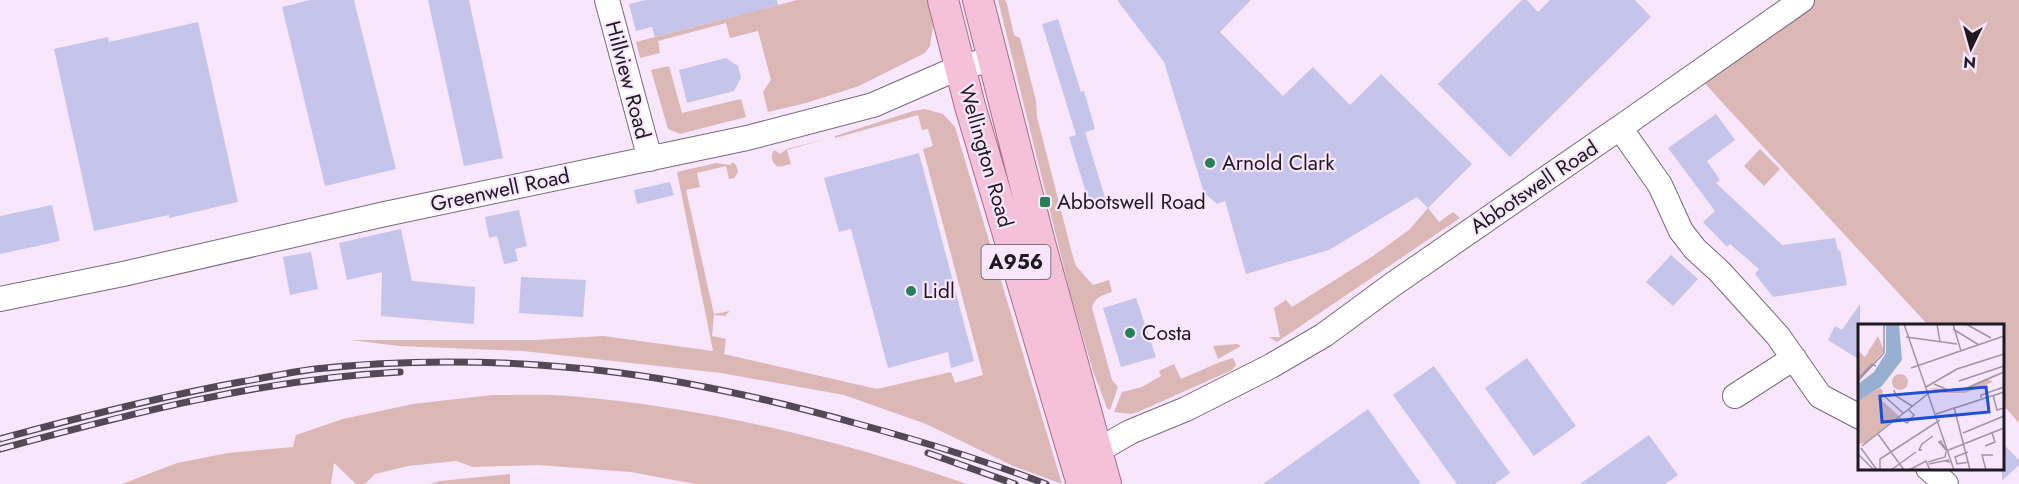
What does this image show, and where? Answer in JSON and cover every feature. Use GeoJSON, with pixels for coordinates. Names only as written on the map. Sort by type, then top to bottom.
{"type":"FeatureCollection","features":[{"type":"Feature","properties":{"kind":"main road","name":"Wellington Road"},"geometry":{"type":"LineString","coordinates":[[943,0],[970,106],[1090,471]]}},
{"type":"Feature","properties":{"kind":"main road","name":"Wellington Road"},"geometry":{"type":"LineString","coordinates":[[978,0],[1040,243],[1090,471]]}},
{"type":"Feature","properties":{"kind":"street","name":"Hillview Road"},"geometry":{"type":"LineString","coordinates":[[607,0],[650,159]]}},
{"type":"Feature","properties":{"kind":"street","name":"Abbotswell Road"},"geometry":{"type":"LineString","coordinates":[[1090,471],[1130,432],[1186,409],[1271,366],[1324,335],[1455,240],[1802,0]]}},
{"type":"Feature","properties":{"kind":"street","name":"Greenwell Road"},"geometry":{"type":"LineString","coordinates":[[0,299],[123,274],[385,214],[747,138],[873,105],[961,68],[993,58]]}},
{"type":"Feature","properties":{"kind":"street","name":"Abbotswell Road"},"geometry":{"type":"LineString","coordinates":[[1620,128],[1660,185],[1681,231],[1695,249],[1720,272],[1778,336],[1820,396],[1858,416]]}},
{"type":"Feature","properties":{"kind":"street"},"geometry":{"type":"LineString","coordinates":[[1735,396],[1794,357]]}},
{"type":"Feature","properties":{"kind":"street"},"geometry":{"type":"LineString","coordinates":[[1929,469],[1946,484]]}},
{"type":"Feature","properties":{"kind":"shaded area"},"geometry":{"type":"Polygon","coordinates":[[[797,0],[927,0],[933,26],[930,46],[925,53],[859,86],[768,112],[763,92],[771,80],[758,31],[730,38],[726,23],[658,41],[660,53],[640,58],[636,42],[797,0]]]}},
{"type":"Feature","properties":{"kind":"shaded area"},"geometry":{"type":"Polygon","coordinates":[[[998,0],[1005,0],[1014,35],[1020,38],[1036,101],[1037,117],[1076,266],[1093,285],[1109,280],[1112,292],[1097,299],[1092,308],[1112,380],[1118,387],[1110,410],[1107,408],[1093,371],[1070,292],[998,0]]]}},
{"type":"Feature","properties":{"kind":"shaded area"},"geometry":{"type":"Polygon","coordinates":[[[1802,0],[2019,0],[2019,423],[2004,406],[2004,324],[1927,324],[1696,74],[1802,0]]]}},
{"type":"Feature","properties":{"kind":"shaded area"},"geometry":{"type":"Polygon","coordinates":[[[669,66],[682,113],[741,99],[746,117],[680,134],[668,129],[651,70],[669,66]]]}},
{"type":"Feature","properties":{"kind":"shaded area"},"geometry":{"type":"Polygon","coordinates":[[[925,109],[943,114],[955,127],[1062,484],[1013,466],[926,424],[844,395],[721,373],[523,351],[399,346],[351,340],[535,340],[603,336],[713,351],[677,172],[716,163],[730,165],[732,162],[736,165],[738,172],[734,178],[729,179],[726,166],[697,173],[700,187],[686,190],[714,314],[730,311],[725,316],[714,315],[712,336],[726,339],[724,354],[877,389],[951,372],[955,383],[983,375],[923,149],[933,146],[928,129],[922,130],[918,115],[835,138],[835,136],[925,109]]]}},
{"type":"Feature","properties":{"kind":"shaded area"},"geometry":{"type":"Polygon","coordinates":[[[829,138],[787,150],[791,164],[778,167],[773,162],[774,150],[780,154],[787,149],[829,138]]]}},
{"type":"Feature","properties":{"kind":"shaded area"},"geometry":{"type":"Polygon","coordinates":[[[1760,149],[1780,169],[1764,186],[1744,166],[1760,149]]]}},
{"type":"Feature","properties":{"kind":"shaded area"},"geometry":{"type":"Polygon","coordinates":[[[1428,208],[1439,222],[1453,212],[1460,218],[1277,342],[1269,337],[1280,337],[1274,308],[1286,300],[1292,307],[1373,256],[1409,230],[1428,208]]]}},
{"type":"Feature","properties":{"kind":"shaded area"},"geometry":{"type":"Polygon","coordinates":[[[1237,344],[1241,346],[1218,359],[1213,346],[1237,344]]]}},
{"type":"Feature","properties":{"kind":"shaded area"},"geometry":{"type":"Polygon","coordinates":[[[1233,358],[1236,365],[1232,370],[1138,412],[1131,414],[1114,412],[1122,392],[1142,387],[1161,376],[1159,371],[1174,364],[1181,379],[1233,358]]]}},
{"type":"Feature","properties":{"kind":"shaded area"},"geometry":{"type":"Polygon","coordinates":[[[492,395],[570,396],[671,408],[721,417],[870,453],[967,484],[695,484],[631,472],[538,465],[473,467],[456,461],[408,466],[375,474],[365,484],[356,484],[334,463],[331,484],[122,484],[177,463],[228,453],[293,447],[296,435],[343,419],[413,404],[492,395]]]}},
{"type":"Feature","properties":{"kind":"shaded area"},"geometry":{"type":"Polygon","coordinates":[[[510,474],[510,484],[430,484],[440,481],[510,474]]]}},
{"type":"Feature","properties":{"kind":"building"},"geometry":{"type":"Polygon","coordinates":[[[310,0],[354,0],[396,169],[325,186],[282,7],[310,0]]]}},
{"type":"Feature","properties":{"kind":"building"},"geometry":{"type":"Polygon","coordinates":[[[428,0],[469,0],[503,158],[464,166],[428,0]]]}},
{"type":"Feature","properties":{"kind":"building"},"geometry":{"type":"Polygon","coordinates":[[[646,0],[777,0],[778,5],[655,37],[652,27],[636,31],[629,4],[646,0]]]}},
{"type":"Feature","properties":{"kind":"building"},"geometry":{"type":"Polygon","coordinates":[[[1117,0],[1251,0],[1220,32],[1283,96],[1313,67],[1350,105],[1381,74],[1472,164],[1428,208],[1417,197],[1329,250],[1246,274],[1225,201],[1217,204],[1204,193],[1164,62],[1117,0]]]}},
{"type":"Feature","properties":{"kind":"building"},"geometry":{"type":"Polygon","coordinates":[[[1522,0],[1527,0],[1538,12],[1550,0],[1635,0],[1651,17],[1510,157],[1438,84],[1522,0]]]}},
{"type":"Feature","properties":{"kind":"building"},"geometry":{"type":"Polygon","coordinates":[[[1058,19],[1095,129],[1085,132],[1107,204],[1091,209],[1069,137],[1076,135],[1042,24],[1058,19]]]}},
{"type":"Feature","properties":{"kind":"building"},"geometry":{"type":"Polygon","coordinates":[[[198,22],[238,202],[169,218],[169,215],[94,231],[54,49],[108,37],[109,42],[198,22]]]}},
{"type":"Feature","properties":{"kind":"building"},"geometry":{"type":"Polygon","coordinates":[[[726,58],[738,66],[741,78],[734,91],[687,103],[679,70],[726,58]]]}},
{"type":"Feature","properties":{"kind":"building"},"geometry":{"type":"Polygon","coordinates":[[[1716,114],[1735,140],[1707,161],[1720,180],[1716,183],[1782,245],[1835,238],[1838,251],[1840,250],[1847,285],[1773,297],[1755,274],[1759,269],[1730,244],[1727,247],[1703,222],[1715,211],[1668,148],[1716,114]]]}},
{"type":"Feature","properties":{"kind":"building","name":"Lidl"},"geometry":{"type":"Polygon","coordinates":[[[919,153],[974,361],[951,368],[948,352],[888,368],[851,229],[839,232],[824,178],[919,153]]]}},
{"type":"Feature","properties":{"kind":"building"},"geometry":{"type":"Polygon","coordinates":[[[670,182],[674,195],[637,204],[634,190],[670,182]]]}},
{"type":"Feature","properties":{"kind":"building"},"geometry":{"type":"Polygon","coordinates":[[[52,205],[60,241],[0,254],[0,216],[52,205]]]}},
{"type":"Feature","properties":{"kind":"building"},"geometry":{"type":"Polygon","coordinates":[[[519,210],[527,246],[515,249],[518,261],[504,264],[497,236],[489,238],[485,217],[519,210]]]}},
{"type":"Feature","properties":{"kind":"building"},"geometry":{"type":"Polygon","coordinates":[[[401,229],[412,281],[475,287],[474,324],[381,316],[382,272],[347,280],[339,243],[401,229]]]}},
{"type":"Feature","properties":{"kind":"building"},"geometry":{"type":"Polygon","coordinates":[[[311,252],[318,289],[290,295],[283,257],[311,252]]]}},
{"type":"Feature","properties":{"kind":"building"},"geometry":{"type":"Polygon","coordinates":[[[1671,255],[1698,279],[1673,306],[1646,282],[1671,255]]]}},
{"type":"Feature","properties":{"kind":"building"},"geometry":{"type":"Polygon","coordinates":[[[521,277],[586,280],[583,317],[519,313],[521,277]]]}},
{"type":"Feature","properties":{"kind":"building","name":"Costa"},"geometry":{"type":"Polygon","coordinates":[[[1136,298],[1156,357],[1121,367],[1103,308],[1136,298]]]}},
{"type":"Feature","properties":{"kind":"building"},"geometry":{"type":"Polygon","coordinates":[[[1860,304],[1858,359],[1828,340],[1835,326],[1842,330],[1860,304]]]}},
{"type":"Feature","properties":{"kind":"building"},"geometry":{"type":"Polygon","coordinates":[[[1527,358],[1576,426],[1534,456],[1485,388],[1527,358]]]}},
{"type":"Feature","properties":{"kind":"building"},"geometry":{"type":"Polygon","coordinates":[[[1434,366],[1510,473],[1495,484],[1457,484],[1393,395],[1434,366]]]}},
{"type":"Feature","properties":{"kind":"building"},"geometry":{"type":"Polygon","coordinates":[[[1368,409],[1421,484],[1263,484],[1368,409]]]}},
{"type":"Feature","properties":{"kind":"building"},"geometry":{"type":"Polygon","coordinates":[[[1649,435],[1678,475],[1665,484],[1580,484],[1649,435]]]}},
{"type":"Feature","properties":{"kind":"building"},"geometry":{"type":"Polygon","coordinates":[[[2004,445],[2019,460],[2019,465],[2002,481],[2004,445]]]}},
{"type":"Feature","properties":{"kind":"railway"},"geometry":{"type":"LineString","coordinates":[[0,439],[150,401],[306,370],[413,362],[513,364],[613,372],[748,396],[908,438],[1046,484]]}},
{"type":"Feature","properties":{"kind":"railway"},"geometry":{"type":"LineString","coordinates":[[0,449],[148,411],[248,390],[298,382],[400,372]]}},
{"type":"Feature","properties":{"kind":"railway"},"geometry":{"type":"LineString","coordinates":[[928,453],[1015,484]]}},
{"type":"Feature","properties":{"kind":"place","name":"Arnold Clark"},"geometry":{"type":"Point","coordinates":[1210,163]}},
{"type":"Feature","properties":{"kind":"place","name":"Abbotswell Road"},"geometry":{"type":"Point","coordinates":[1045,202]}},
{"type":"Feature","properties":{"kind":"place","name":"Lidl"},"geometry":{"type":"Point","coordinates":[911,291]}},
{"type":"Feature","properties":{"kind":"place","name":"Costa"},"geometry":{"type":"Point","coordinates":[1130,333]}}]}
